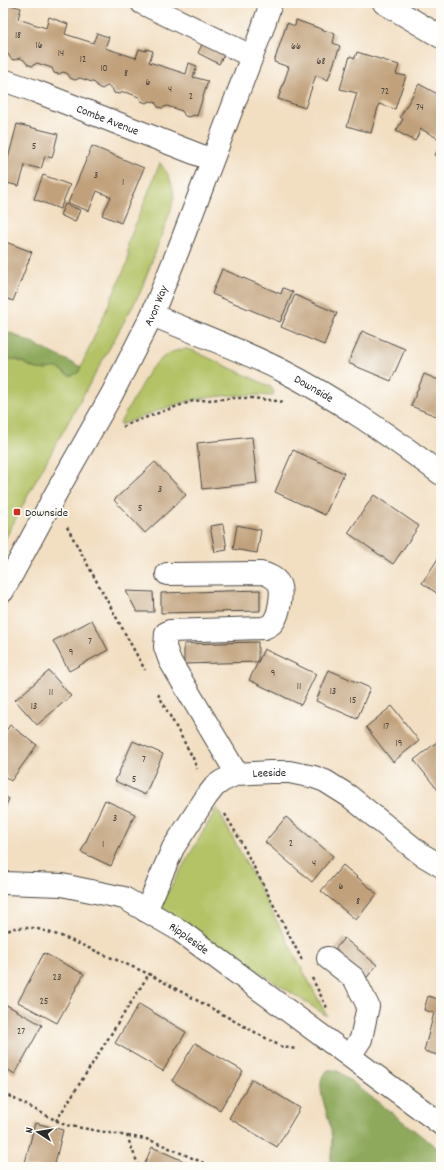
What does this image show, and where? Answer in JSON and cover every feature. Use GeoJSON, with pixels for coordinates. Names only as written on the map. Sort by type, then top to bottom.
{"type":"FeatureCollection","features":[{"type":"Feature","properties":{"kind":"street"},"geometry":{"type":"LineString","coordinates":[[142,3],[251,56]]}},
{"type":"Feature","properties":{"kind":"street","name":"Avon Way"},"geometry":{"type":"LineString","coordinates":[[3,591],[112,394],[152,315],[179,248],[271,3]]}},
{"type":"Feature","properties":{"kind":"street"},"geometry":{"type":"LineString","coordinates":[[384,3],[441,37]]}},
{"type":"Feature","properties":{"kind":"street","name":"Combe Avenue"},"geometry":{"type":"LineString","coordinates":[[3,80],[212,160]]}},
{"type":"Feature","properties":{"kind":"street","name":"Downside"},"geometry":{"type":"LineString","coordinates":[[152,315],[251,356],[287,374],[362,418],[405,447],[441,474]]}},
{"type":"Feature","properties":{"kind":"street"},"geometry":{"type":"LineString","coordinates":[[167,574],[261,573],[272,577],[279,584],[281,595],[276,616],[273,623],[264,628],[170,631],[166,633],[165,647],[170,661],[237,774]]}},
{"type":"Feature","properties":{"kind":"street","name":"Leeside"},"geometry":{"type":"LineString","coordinates":[[146,911],[173,848],[211,791],[227,778],[237,774],[289,772],[314,777],[325,781],[348,796],[421,854],[441,866]]}},
{"type":"Feature","properties":{"kind":"street","name":"Rippleside"},"geometry":{"type":"LineString","coordinates":[[3,883],[62,885],[124,898],[179,930],[441,1124]]}},
{"type":"Feature","properties":{"kind":"street"},"geometry":{"type":"LineString","coordinates":[[328,958],[354,978],[368,1006],[361,1039],[350,1056]]}},
{"type":"Feature","properties":{"kind":"path"},"geometry":{"type":"LineString","coordinates":[[119,429],[131,423],[193,401],[252,398],[288,402]]}},
{"type":"Feature","properties":{"kind":"path"},"geometry":{"type":"LineString","coordinates":[[66,526],[85,560]]}},
{"type":"Feature","properties":{"kind":"path"},"geometry":{"type":"LineString","coordinates":[[211,791],[240,840],[303,960]]}},
{"type":"Feature","properties":{"kind":"path"},"geometry":{"type":"LineString","coordinates":[[3,934],[13,928],[35,928],[61,936],[149,974],[282,1047]]}},
{"type":"Feature","properties":{"kind":"path"},"geometry":{"type":"LineString","coordinates":[[56,1121],[149,974]]}},
{"type":"Feature","properties":{"kind":"path"},"geometry":{"type":"LineString","coordinates":[[310,975],[328,1010]]}},
{"type":"Feature","properties":{"kind":"path"},"geometry":{"type":"LineString","coordinates":[[3,1093],[65,1125],[146,1140],[160,1144],[213,1167]]}},
{"type":"Feature","properties":{"kind":"path"},"geometry":{"type":"LineString","coordinates":[[127,1136],[139,1167]]}},
{"type":"Feature","properties":{"kind":"green space"},"geometry":{"type":"Polygon","coordinates":[[[160,163],[169,176],[174,197],[171,210],[140,293],[35,482],[3,543],[3,360],[13,359],[32,368],[46,370],[53,367],[59,368],[64,373],[78,373],[128,261],[128,243],[160,163]]]}},
{"type":"Feature","properties":{"kind":"green space"},"geometry":{"type":"Polygon","coordinates":[[[3,329],[81,367],[78,373],[70,376],[57,368],[41,369],[32,367],[18,360],[3,360],[3,329]]]}},
{"type":"Feature","properties":{"kind":"green space"},"geometry":{"type":"Polygon","coordinates":[[[181,349],[187,349],[271,387],[274,392],[273,395],[232,395],[194,400],[166,408],[120,425],[149,371],[161,359],[171,353],[181,349]]]}},
{"type":"Feature","properties":{"kind":"green space"},"geometry":{"type":"Polygon","coordinates":[[[217,808],[327,1016],[159,907],[217,808]]]}},
{"type":"Feature","properties":{"kind":"green space"},"geometry":{"type":"Polygon","coordinates":[[[328,1070],[335,1070],[339,1072],[441,1151],[441,1167],[329,1167],[332,1136],[321,1088],[322,1077],[328,1070]]]}},
{"type":"Feature","properties":{"kind":"building"},"geometry":{"type":"Polygon","coordinates":[[[3,3],[21,8],[18,19],[46,28],[49,17],[68,24],[65,34],[93,43],[97,33],[109,37],[105,48],[136,58],[139,49],[153,51],[149,62],[186,74],[189,63],[197,66],[193,77],[208,81],[197,116],[185,116],[182,111],[167,106],[162,108],[158,107],[155,102],[150,101],[146,103],[141,101],[139,97],[124,92],[119,94],[114,93],[112,88],[107,86],[102,89],[95,83],[80,78],[75,80],[70,78],[68,74],[63,72],[59,74],[54,73],[52,68],[37,63],[32,66],[20,58],[15,60],[11,59],[8,54],[3,52],[3,3]]]}},
{"type":"Feature","properties":{"kind":"building"},"geometry":{"type":"Polygon","coordinates":[[[296,20],[335,34],[333,43],[340,46],[328,80],[316,75],[305,108],[278,99],[289,67],[274,62],[287,23],[295,26],[296,20]]]}},
{"type":"Feature","properties":{"kind":"building"},"geometry":{"type":"Polygon","coordinates":[[[204,40],[226,51],[219,64],[198,53],[204,40]]]}},
{"type":"Feature","properties":{"kind":"building"},"geometry":{"type":"Polygon","coordinates":[[[357,52],[399,65],[396,74],[406,76],[395,109],[379,104],[371,133],[347,126],[357,93],[340,89],[350,56],[355,58],[357,52]]]}},
{"type":"Feature","properties":{"kind":"building"},"geometry":{"type":"Polygon","coordinates":[[[419,84],[441,96],[441,140],[421,129],[415,141],[396,131],[403,119],[400,117],[419,84]]]}},
{"type":"Feature","properties":{"kind":"building"},"geometry":{"type":"Polygon","coordinates":[[[17,124],[58,134],[52,158],[45,156],[41,169],[25,165],[19,186],[3,182],[17,124]]]}},
{"type":"Feature","properties":{"kind":"building"},"geometry":{"type":"Polygon","coordinates":[[[441,143],[441,158],[435,155],[441,143]]]}},
{"type":"Feature","properties":{"kind":"building"},"geometry":{"type":"Polygon","coordinates":[[[92,146],[144,168],[121,223],[102,215],[111,197],[97,191],[89,211],[68,203],[92,146]]]}},
{"type":"Feature","properties":{"kind":"building"},"geometry":{"type":"Polygon","coordinates":[[[43,175],[70,185],[60,209],[34,199],[43,175]]]}},
{"type":"Feature","properties":{"kind":"building"},"geometry":{"type":"Polygon","coordinates":[[[65,204],[80,210],[75,222],[60,215],[65,204]]]}},
{"type":"Feature","properties":{"kind":"building"},"geometry":{"type":"Polygon","coordinates":[[[3,241],[32,252],[13,301],[3,297],[3,241]]]}},
{"type":"Feature","properties":{"kind":"building"},"geometry":{"type":"Polygon","coordinates":[[[222,269],[281,294],[283,288],[293,292],[280,322],[212,294],[222,269]]]}},
{"type":"Feature","properties":{"kind":"building"},"geometry":{"type":"Polygon","coordinates":[[[295,295],[337,313],[324,345],[281,327],[295,295]]]}},
{"type":"Feature","properties":{"kind":"building"},"geometry":{"type":"Polygon","coordinates":[[[362,331],[405,349],[391,381],[348,363],[362,331]]]}},
{"type":"Feature","properties":{"kind":"building"},"geometry":{"type":"Polygon","coordinates":[[[424,374],[441,381],[441,418],[411,406],[424,374]]]}},
{"type":"Feature","properties":{"kind":"building"},"geometry":{"type":"Polygon","coordinates":[[[252,437],[257,483],[202,489],[197,443],[252,437]]]}},
{"type":"Feature","properties":{"kind":"building"},"geometry":{"type":"Polygon","coordinates":[[[293,450],[344,473],[325,515],[275,492],[293,450]]]}},
{"type":"Feature","properties":{"kind":"building"},"geometry":{"type":"Polygon","coordinates":[[[155,462],[186,495],[145,533],[114,500],[155,462]]]}},
{"type":"Feature","properties":{"kind":"building"},"geometry":{"type":"Polygon","coordinates":[[[374,495],[419,526],[393,564],[348,533],[374,495]]]}},
{"type":"Feature","properties":{"kind":"building"},"geometry":{"type":"Polygon","coordinates":[[[223,524],[227,550],[215,552],[210,526],[223,524]]]}},
{"type":"Feature","properties":{"kind":"building"},"geometry":{"type":"Polygon","coordinates":[[[237,525],[261,530],[257,553],[233,549],[237,525]]]}},
{"type":"Feature","properties":{"kind":"building"},"geometry":{"type":"Polygon","coordinates":[[[441,554],[441,596],[422,583],[441,554]]]}},
{"type":"Feature","properties":{"kind":"building"},"geometry":{"type":"Polygon","coordinates":[[[260,590],[260,611],[161,613],[161,593],[260,590]]]}},
{"type":"Feature","properties":{"kind":"building"},"geometry":{"type":"Polygon","coordinates":[[[126,591],[153,592],[154,612],[137,612],[126,591]]]}},
{"type":"Feature","properties":{"kind":"building"},"geometry":{"type":"Polygon","coordinates":[[[92,620],[108,650],[69,671],[53,641],[92,620]]]}},
{"type":"Feature","properties":{"kind":"building"},"geometry":{"type":"Polygon","coordinates":[[[258,642],[258,662],[184,664],[184,644],[258,642]]]}},
{"type":"Feature","properties":{"kind":"building"},"geometry":{"type":"Polygon","coordinates":[[[264,649],[316,674],[301,705],[249,680],[264,649]]]}},
{"type":"Feature","properties":{"kind":"building"},"geometry":{"type":"Polygon","coordinates":[[[329,670],[370,688],[357,719],[316,701],[329,670]]]}},
{"type":"Feature","properties":{"kind":"building"},"geometry":{"type":"Polygon","coordinates":[[[49,671],[71,696],[37,725],[15,700],[49,671]]]}},
{"type":"Feature","properties":{"kind":"building"},"geometry":{"type":"Polygon","coordinates":[[[392,706],[419,741],[393,762],[366,727],[392,706]]]}},
{"type":"Feature","properties":{"kind":"building"},"geometry":{"type":"Polygon","coordinates":[[[10,725],[37,745],[11,781],[3,775],[3,735],[10,725]]]}},
{"type":"Feature","properties":{"kind":"building"},"geometry":{"type":"Polygon","coordinates":[[[441,739],[441,794],[414,760],[441,739]]]}},
{"type":"Feature","properties":{"kind":"building"},"geometry":{"type":"Polygon","coordinates":[[[133,741],[163,754],[145,795],[115,781],[133,741]]]}},
{"type":"Feature","properties":{"kind":"building"},"geometry":{"type":"Polygon","coordinates":[[[3,795],[9,799],[3,811],[3,795]]]}},
{"type":"Feature","properties":{"kind":"building"},"geometry":{"type":"Polygon","coordinates":[[[105,800],[135,814],[111,866],[81,852],[105,800]]]}},
{"type":"Feature","properties":{"kind":"building"},"geometry":{"type":"Polygon","coordinates":[[[286,817],[333,856],[312,882],[265,842],[286,817]]]}},
{"type":"Feature","properties":{"kind":"building"},"geometry":{"type":"Polygon","coordinates":[[[343,865],[377,894],[356,920],[321,891],[343,865]]]}},
{"type":"Feature","properties":{"kind":"building"},"geometry":{"type":"Polygon","coordinates":[[[344,938],[377,965],[364,981],[332,953],[344,938]]]}},
{"type":"Feature","properties":{"kind":"building"},"geometry":{"type":"Polygon","coordinates":[[[44,953],[84,974],[57,1023],[18,1002],[44,953]]]}},
{"type":"Feature","properties":{"kind":"building"},"geometry":{"type":"Polygon","coordinates":[[[441,991],[441,1056],[424,1051],[434,1013],[424,1010],[428,996],[438,999],[441,991]]]}},
{"type":"Feature","properties":{"kind":"building"},"geometry":{"type":"Polygon","coordinates":[[[3,1003],[42,1025],[15,1074],[3,1067],[3,1003]]]}},
{"type":"Feature","properties":{"kind":"building"},"geometry":{"type":"Polygon","coordinates":[[[139,1004],[186,1032],[163,1071],[115,1043],[139,1004]]]}},
{"type":"Feature","properties":{"kind":"building"},"geometry":{"type":"Polygon","coordinates":[[[195,1043],[243,1071],[220,1110],[172,1081],[195,1043]]]}},
{"type":"Feature","properties":{"kind":"building"},"geometry":{"type":"Polygon","coordinates":[[[252,1079],[300,1108],[277,1147],[229,1118],[252,1079]]]}},
{"type":"Feature","properties":{"kind":"building"},"geometry":{"type":"Polygon","coordinates":[[[35,1123],[63,1130],[54,1167],[24,1167],[35,1123]]]}},
{"type":"Feature","properties":{"kind":"building"},"geometry":{"type":"Polygon","coordinates":[[[152,1147],[197,1167],[143,1167],[152,1147]]]}},
{"type":"Feature","properties":{"kind":"place","name":"Downside"},"geometry":{"type":"Point","coordinates":[17,512]}}]}
